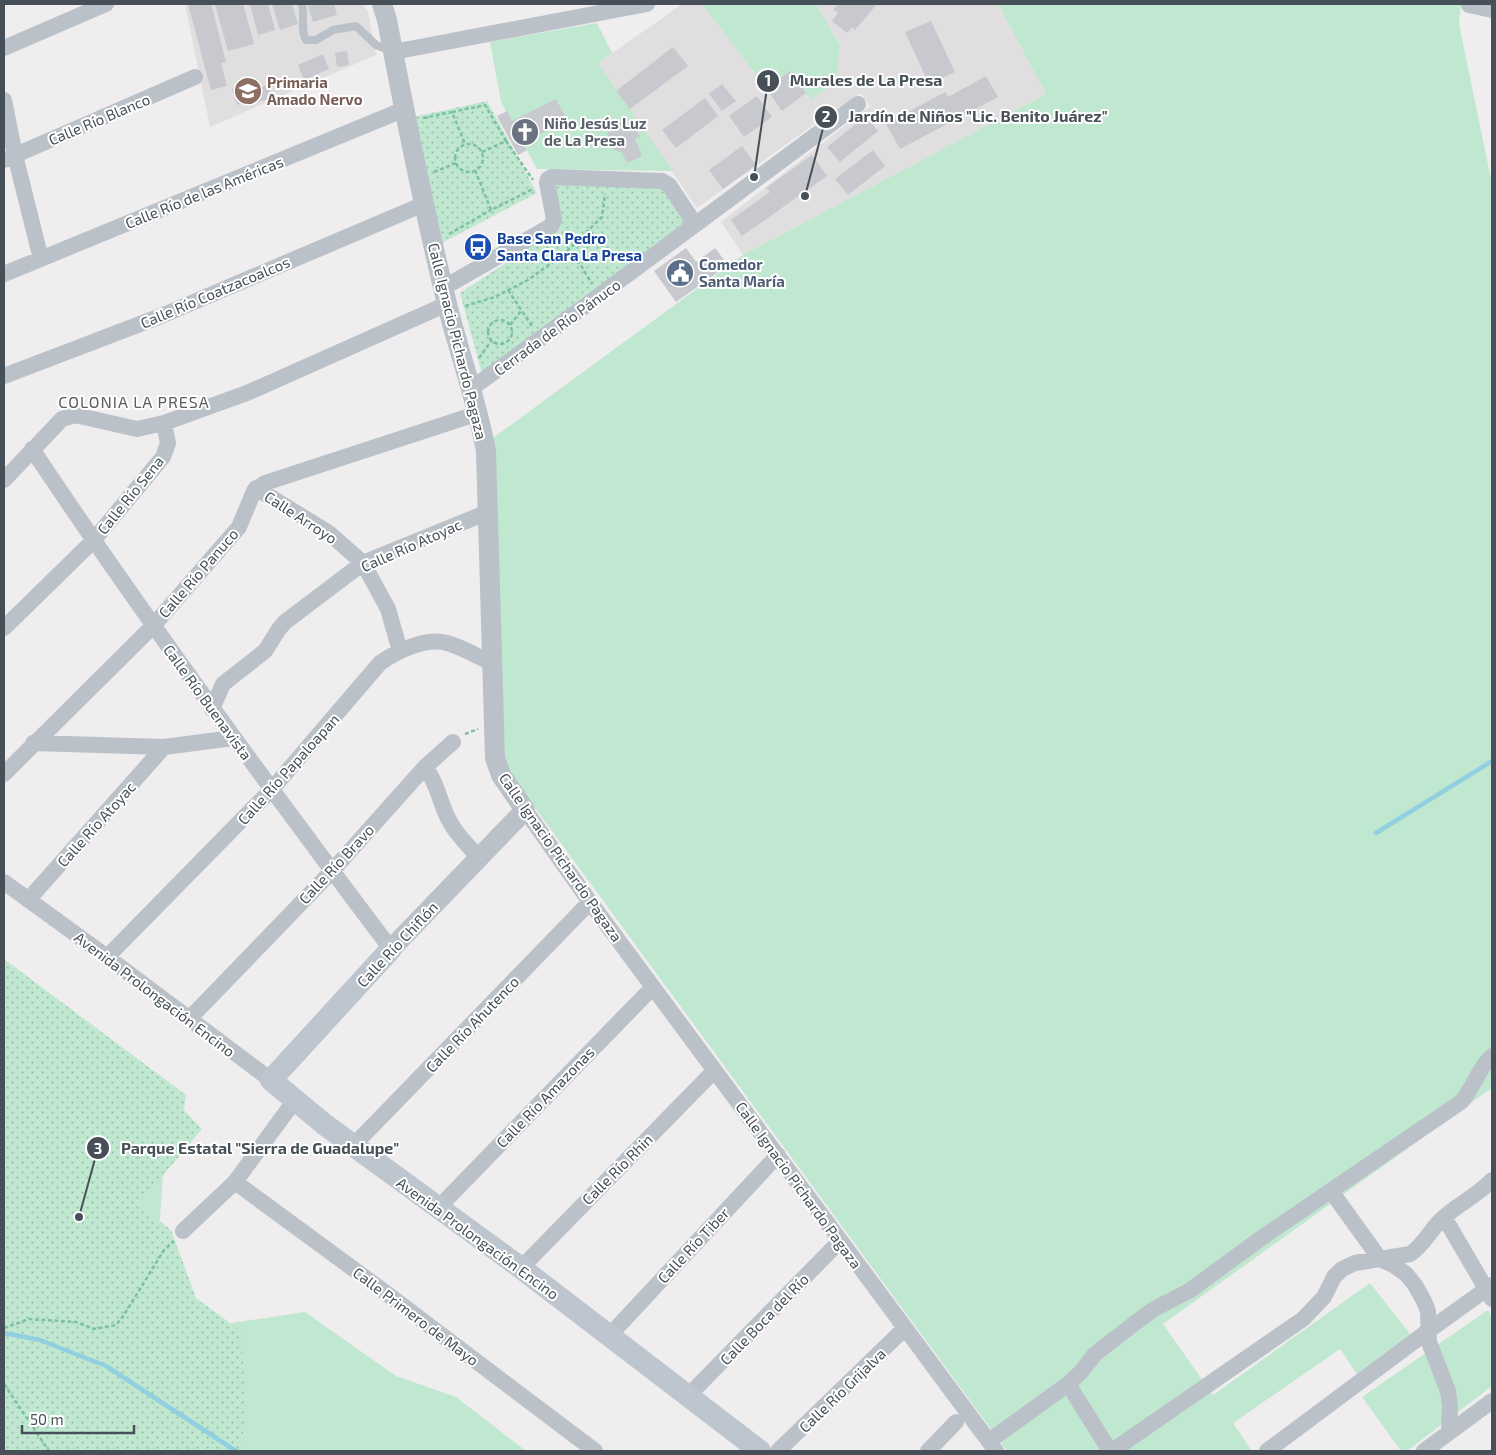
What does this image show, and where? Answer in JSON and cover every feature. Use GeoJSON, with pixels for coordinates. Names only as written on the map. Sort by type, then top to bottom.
{"type":"FeatureCollection","features":[{"type":"Feature","properties":{"kind":"main road","name":"Calle Río Chiflón"},"geometry":{"type":"LineString","coordinates":[[271,1080],[392,949]]}},
{"type":"Feature","properties":{"kind":"main road","name":"Avenida Prolongación Encino"},"geometry":{"type":"LineString","coordinates":[[271,1080],[324,1124],[520,1268],[760,1451]]}},
{"type":"Feature","properties":{"kind":"street"},"geometry":{"type":"LineString","coordinates":[[4,48],[106,4]]}},
{"type":"Feature","properties":{"kind":"street","name":"Calle Ignacio Pichardo Pagaza"},"geometry":{"type":"LineString","coordinates":[[382,4],[393,52],[413,114],[418,177],[446,301],[472,388],[486,451],[493,723],[495,758],[498,768],[525,810],[590,902],[992,1446]]}},
{"type":"Feature","properties":{"kind":"street"},"geometry":{"type":"LineString","coordinates":[[393,52],[647,4]]}},
{"type":"Feature","properties":{"kind":"street"},"geometry":{"type":"LineString","coordinates":[[1469,5],[1492,10]]}},
{"type":"Feature","properties":{"kind":"street","name":"Calle Río Blanco"},"geometry":{"type":"LineString","coordinates":[[10,158],[195,77]]}},
{"type":"Feature","properties":{"kind":"street"},"geometry":{"type":"LineString","coordinates":[[4,100],[10,158],[41,259]]}},
{"type":"Feature","properties":{"kind":"street","name":"Cerrada de Río Pánuco"},"geometry":{"type":"LineString","coordinates":[[472,388],[602,295],[858,104]]}},
{"type":"Feature","properties":{"kind":"street","name":"Calle Río de las Américas"},"geometry":{"type":"LineString","coordinates":[[4,274],[413,114]]}},
{"type":"Feature","properties":{"kind":"street"},"geometry":{"type":"LineString","coordinates":[[4,480],[57,423],[68,416],[84,417],[131,428],[144,428],[164,423],[246,394],[446,301],[552,226],[554,219],[547,184],[548,179],[552,177],[655,180],[665,182],[695,224]]}},
{"type":"Feature","properties":{"kind":"street","name":"Calle Río Coatzacoalcos"},"geometry":{"type":"LineString","coordinates":[[4,376],[161,316],[424,204]]}},
{"type":"Feature","properties":{"kind":"street"},"geometry":{"type":"LineString","coordinates":[[256,488],[265,483],[478,413]]}},
{"type":"Feature","properties":{"kind":"street","name":"Calle Río Sena"},"geometry":{"type":"LineString","coordinates":[[4,628],[93,540],[163,457],[168,443],[164,423]]}},
{"type":"Feature","properties":{"kind":"street","name":"Calle Río Buenavista"},"geometry":{"type":"LineString","coordinates":[[32,449],[93,540],[212,709],[392,949]]}},
{"type":"Feature","properties":{"kind":"street","name":"Calle Arroyo"},"geometry":{"type":"LineString","coordinates":[[256,488],[329,533],[363,563],[388,609],[400,650]]}},
{"type":"Feature","properties":{"kind":"street","name":"Calle Río Panuco"},"geometry":{"type":"LineString","coordinates":[[4,774],[33,743],[153,626],[239,526],[256,488]]}},
{"type":"Feature","properties":{"kind":"street","name":"Calle Río Atoyac"},"geometry":{"type":"LineString","coordinates":[[212,709],[223,684],[265,652],[285,622],[363,563],[488,512]]}},
{"type":"Feature","properties":{"kind":"street","name":"Calle Río Papaloapan"},"geometry":{"type":"LineString","coordinates":[[107,957],[272,789],[380,663],[400,650],[422,644],[446,642],[491,663]]}},
{"type":"Feature","properties":{"kind":"street"},"geometry":{"type":"LineString","coordinates":[[33,743],[164,747],[233,738]]}},
{"type":"Feature","properties":{"kind":"street","name":"Calle Río Bravo"},"geometry":{"type":"LineString","coordinates":[[189,1019],[332,870],[425,767],[453,742]]}},
{"type":"Feature","properties":{"kind":"street","name":"Calle Río Atoyac"},"geometry":{"type":"LineString","coordinates":[[28,900],[164,747]]}},
{"type":"Feature","properties":{"kind":"street"},"geometry":{"type":"LineString","coordinates":[[425,767],[432,777],[446,814],[454,829],[479,858]]}},
{"type":"Feature","properties":{"kind":"street","name":"Calle Río Chiflón"},"geometry":{"type":"LineString","coordinates":[[392,949],[525,810]]}},
{"type":"Feature","properties":{"kind":"street","name":"Avenida Prolongación Encino"},"geometry":{"type":"LineString","coordinates":[[4,882],[271,1080]]}},
{"type":"Feature","properties":{"kind":"street","name":"Calle Río Ahutenco"},"geometry":{"type":"LineString","coordinates":[[353,1146],[590,902]]}},
{"type":"Feature","properties":{"kind":"street","name":"Calle Río Amazonas"},"geometry":{"type":"LineString","coordinates":[[438,1208],[653,987]]}},
{"type":"Feature","properties":{"kind":"street"},"geometry":{"type":"LineString","coordinates":[[992,1446],[1068,1384],[1095,1354],[1142,1318],[1190,1291],[1260,1239],[1461,1102],[1473,1086],[1484,1064],[1492,1056]]}},
{"type":"Feature","properties":{"kind":"street","name":"Calle Río Rhin"},"geometry":{"type":"LineString","coordinates":[[520,1268],[714,1071]]}},
{"type":"Feature","properties":{"kind":"street"},"geometry":{"type":"LineString","coordinates":[[182,1231],[235,1182],[295,1100]]}},
{"type":"Feature","properties":{"kind":"street","name":"Calle Río Tiber"},"geometry":{"type":"LineString","coordinates":[[609,1336],[778,1155]]}},
{"type":"Feature","properties":{"kind":"street"},"geometry":{"type":"LineString","coordinates":[[1068,1384],[1111,1451],[1303,1319],[1324,1297],[1334,1277],[1342,1269],[1355,1263],[1410,1254],[1418,1249],[1444,1217],[1482,1191],[1492,1180]]}},
{"type":"Feature","properties":{"kind":"street","name":"Calle Primero de Mayo"},"geometry":{"type":"LineString","coordinates":[[235,1182],[595,1451]]}},
{"type":"Feature","properties":{"kind":"street"},"geometry":{"type":"LineString","coordinates":[[1331,1191],[1380,1259],[1406,1274],[1416,1285],[1428,1311],[1430,1320],[1429,1342],[1448,1391],[1450,1406],[1449,1432]]}},
{"type":"Feature","properties":{"kind":"street"},"geometry":{"type":"LineString","coordinates":[[1267,1451],[1428,1331],[1490,1291],[1444,1217]]}},
{"type":"Feature","properties":{"kind":"street","name":"Calle Boca del Río"},"geometry":{"type":"LineString","coordinates":[[688,1396],[840,1241]]}},
{"type":"Feature","properties":{"kind":"street","name":"Calle Río Grijalva"},"geometry":{"type":"LineString","coordinates":[[778,1451],[905,1328]]}},
{"type":"Feature","properties":{"kind":"street"},"geometry":{"type":"LineString","coordinates":[[1424,1451],[1492,1401]]}},
{"type":"Feature","properties":{"kind":"street"},"geometry":{"type":"LineString","coordinates":[[928,1451],[956,1422]]}},
{"type":"Feature","properties":{"kind":"lane"},"geometry":{"type":"LineString","coordinates":[[302,4],[304,11],[303,33],[306,40],[316,40],[333,30],[356,26],[376,44],[393,52]]}},
{"type":"Feature","properties":{"kind":"path"},"geometry":{"type":"LineString","coordinates":[[413,114],[452,112],[485,105],[506,141],[537,186],[443,237]]}},
{"type":"Feature","properties":{"kind":"path"},"geometry":{"type":"LineString","coordinates":[[452,112],[466,144]]}},
{"type":"Feature","properties":{"kind":"path"},"geometry":{"type":"LineString","coordinates":[[482,152],[506,141]]}},
{"type":"Feature","properties":{"kind":"path"},"geometry":{"type":"LineString","coordinates":[[466,144],[476,146],[482,152],[483,160],[481,165],[475,170],[462,170],[456,163],[457,151],[466,144]]}},
{"type":"Feature","properties":{"kind":"path"},"geometry":{"type":"LineString","coordinates":[[418,177],[456,163]]}},
{"type":"Feature","properties":{"kind":"path"},"geometry":{"type":"LineString","coordinates":[[475,170],[491,210]]}},
{"type":"Feature","properties":{"kind":"path"},"geometry":{"type":"LineString","coordinates":[[446,301],[495,297],[528,280],[568,251],[602,217],[607,178]]}},
{"type":"Feature","properties":{"kind":"path"},"geometry":{"type":"LineString","coordinates":[[568,251],[602,295]]}},
{"type":"Feature","properties":{"kind":"path"},"geometry":{"type":"LineString","coordinates":[[508,290],[541,339]]}},
{"type":"Feature","properties":{"kind":"path"},"geometry":{"type":"LineString","coordinates":[[510,325],[521,311]]}},
{"type":"Feature","properties":{"kind":"path"},"geometry":{"type":"LineString","coordinates":[[495,321],[503,321],[510,325],[512,333],[506,343],[498,345],[489,338],[489,327],[495,321]]}},
{"type":"Feature","properties":{"kind":"path"},"geometry":{"type":"LineString","coordinates":[[453,742],[469,732],[493,723]]}},
{"type":"Feature","properties":{"kind":"path"},"geometry":{"type":"LineString","coordinates":[[4,1328],[29,1319],[76,1322],[94,1329],[116,1325],[164,1250],[170,1246],[182,1231]]}},
{"type":"Feature","properties":{"kind":"path"},"geometry":{"type":"LineString","coordinates":[[4,1384],[49,1451]]}},
{"type":"Feature","properties":{"kind":"shaded area","name":"Primaria Amado Nervo"},"geometry":{"type":"Polygon","coordinates":[[[185,4],[363,4],[368,12],[376,55],[210,127],[185,4]]]}},
{"type":"Feature","properties":{"kind":"shaded area"},"geometry":{"type":"Polygon","coordinates":[[[702,4],[766,88],[790,71],[840,46],[816,4],[998,4],[1046,94],[743,255],[721,222],[870,106],[861,93],[697,208],[598,63],[681,5],[702,4]]]}},
{"type":"Feature","properties":{"kind":"green space"},"geometry":{"type":"Polygon","coordinates":[[[702,4],[816,4],[840,46],[836,81],[811,100],[790,71],[766,88],[702,4]]]}},
{"type":"Feature","properties":{"kind":"green space"},"geometry":{"type":"Polygon","coordinates":[[[998,4],[1461,4],[1459,24],[1492,184],[1492,1088],[1163,1324],[1213,1395],[1370,1283],[1410,1334],[1357,1374],[1340,1349],[1233,1423],[1252,1451],[1007,1451],[505,767],[493,438],[743,255],[1046,94],[998,4]]]}},
{"type":"Feature","properties":{"kind":"green space"},"geometry":{"type":"Polygon","coordinates":[[[597,23],[612,53],[598,63],[673,171],[537,169],[501,102],[490,42],[597,23]]]}},
{"type":"Feature","properties":{"kind":"green space"},"geometry":{"type":"Polygon","coordinates":[[[487,101],[537,193],[440,244],[413,117],[487,101]]]}},
{"type":"Feature","properties":{"kind":"green space"},"geometry":{"type":"Polygon","coordinates":[[[550,182],[662,189],[690,227],[482,374],[460,293],[558,229],[550,182]]]}},
{"type":"Feature","properties":{"kind":"green space"},"geometry":{"type":"Polygon","coordinates":[[[4,959],[186,1095],[184,1110],[202,1129],[139,1204],[171,1230],[196,1298],[241,1331],[246,1405],[241,1451],[4,1451],[4,959]]]}},
{"type":"Feature","properties":{"kind":"green space"},"geometry":{"type":"Polygon","coordinates":[[[4,972],[165,1138],[158,1252],[205,1327],[305,1312],[396,1376],[456,1397],[526,1451],[4,1451],[4,972]]]}},
{"type":"Feature","properties":{"kind":"green space"},"geometry":{"type":"Polygon","coordinates":[[[1488,1310],[1492,1319],[1492,1386],[1407,1451],[1401,1451],[1362,1397],[1488,1310]]]}},
{"type":"Feature","properties":{"kind":"building"},"geometry":{"type":"Polygon","coordinates":[[[188,4],[211,4],[226,62],[221,63],[227,86],[211,90],[188,4]]]}},
{"type":"Feature","properties":{"kind":"building"},"geometry":{"type":"Polygon","coordinates":[[[215,4],[243,4],[254,44],[228,51],[215,4]]]}},
{"type":"Feature","properties":{"kind":"building"},"geometry":{"type":"Polygon","coordinates":[[[250,4],[268,4],[275,30],[258,35],[250,4]]]}},
{"type":"Feature","properties":{"kind":"building"},"geometry":{"type":"Polygon","coordinates":[[[272,4],[292,4],[298,24],[280,30],[272,4]]]}},
{"type":"Feature","properties":{"kind":"building"},"geometry":{"type":"Polygon","coordinates":[[[334,4],[337,15],[313,22],[308,6],[334,4]]]}},
{"type":"Feature","properties":{"kind":"building"},"geometry":{"type":"Polygon","coordinates":[[[838,4],[877,4],[855,30],[852,27],[847,33],[832,21],[838,13],[833,9],[838,4]]]}},
{"type":"Feature","properties":{"kind":"building"},"geometry":{"type":"Polygon","coordinates":[[[931,21],[955,72],[929,84],[905,32],[931,21]]]}},
{"type":"Feature","properties":{"kind":"building"},"geometry":{"type":"Polygon","coordinates":[[[673,47],[688,66],[630,109],[616,91],[673,47]]]}},
{"type":"Feature","properties":{"kind":"building"},"geometry":{"type":"Polygon","coordinates":[[[347,51],[349,65],[337,67],[335,53],[347,51]]]}},
{"type":"Feature","properties":{"kind":"building"},"geometry":{"type":"Polygon","coordinates":[[[323,54],[329,69],[304,80],[298,65],[323,54]]]}},
{"type":"Feature","properties":{"kind":"building"},"geometry":{"type":"Polygon","coordinates":[[[790,71],[806,93],[782,111],[766,88],[790,71]]]}},
{"type":"Feature","properties":{"kind":"building"},"geometry":{"type":"Polygon","coordinates":[[[986,76],[998,97],[900,149],[886,124],[945,92],[948,97],[986,76]]]}},
{"type":"Feature","properties":{"kind":"building"},"geometry":{"type":"Polygon","coordinates":[[[722,84],[736,101],[722,111],[709,94],[722,84]]]}},
{"type":"Feature","properties":{"kind":"building"},"geometry":{"type":"Polygon","coordinates":[[[245,85],[250,101],[237,105],[232,89],[245,85]]]}},
{"type":"Feature","properties":{"kind":"building"},"geometry":{"type":"Polygon","coordinates":[[[268,85],[272,98],[255,103],[251,90],[268,85]]]}},
{"type":"Feature","properties":{"kind":"building"},"geometry":{"type":"Polygon","coordinates":[[[757,96],[772,117],[744,137],[729,116],[757,96]]]}},
{"type":"Feature","properties":{"kind":"building"},"geometry":{"type":"Polygon","coordinates":[[[705,98],[718,116],[676,148],[662,130],[705,98]]]}},
{"type":"Feature","properties":{"kind":"building","name":"Niño Jesús Luz de La Presa"},"geometry":{"type":"Polygon","coordinates":[[[556,99],[567,120],[523,143],[527,150],[518,155],[497,116],[507,111],[512,121],[556,99]]]}},
{"type":"Feature","properties":{"kind":"building"},"geometry":{"type":"Polygon","coordinates":[[[866,116],[878,131],[840,162],[827,147],[866,116]]]}},
{"type":"Feature","properties":{"kind":"building"},"geometry":{"type":"Polygon","coordinates":[[[623,121],[634,125],[640,137],[635,139],[642,156],[627,163],[622,153],[613,149],[607,133],[613,130],[612,126],[623,121]]]}},
{"type":"Feature","properties":{"kind":"building"},"geometry":{"type":"Polygon","coordinates":[[[742,146],[756,165],[723,189],[709,170],[742,146]]]}},
{"type":"Feature","properties":{"kind":"building"},"geometry":{"type":"Polygon","coordinates":[[[873,150],[885,166],[848,195],[835,179],[873,150]]]}},
{"type":"Feature","properties":{"kind":"building"},"geometry":{"type":"Polygon","coordinates":[[[812,155],[827,176],[742,236],[731,220],[770,192],[766,188],[812,155]]]}},
{"type":"Feature","properties":{"kind":"building"},"geometry":{"type":"Polygon","coordinates":[[[686,248],[696,262],[715,248],[728,265],[676,302],[654,271],[686,248]]]}},
{"type":"Feature","properties":{"kind":"waterway"},"geometry":{"type":"LineString","coordinates":[[1376,833],[1492,761]]}},
{"type":"Feature","properties":{"kind":"waterway"},"geometry":{"type":"LineString","coordinates":[[4,1333],[40,1340],[106,1366],[236,1451]]}},
{"type":"Feature","properties":{"kind":"place","name":"Primaria Amado Nervo"},"geometry":{"type":"Point","coordinates":[248,91]}},
{"type":"Feature","properties":{"kind":"place","name":"Niño Jesús Luz de La Presa"},"geometry":{"type":"Point","coordinates":[525,132]}},
{"type":"Feature","properties":{"kind":"place","name":"Murales de La Presa"},"geometry":{"type":"Point","coordinates":[754,177]}},
{"type":"Feature","properties":{"kind":"place","name":"Jardín de Niños \"Lic. Benito Juárez\""},"geometry":{"type":"Point","coordinates":[805,196]}},
{"type":"Feature","properties":{"kind":"place","name":"Base San Pedro Santa Clara La Presa"},"geometry":{"type":"Point","coordinates":[478,247]}},
{"type":"Feature","properties":{"kind":"place","name":"Comedor Santa María"},"geometry":{"type":"Point","coordinates":[680,273]}},
{"type":"Feature","properties":{"kind":"place","name":"Parque Estatal \"Sierra de Guadalupe\""},"geometry":{"type":"Point","coordinates":[79,1217]}},
{"type":"Feature","properties":{"kind":"district","name":"COLONIA LA PRESA"},"geometry":{"type":"Point","coordinates":[134,401]}}]}
